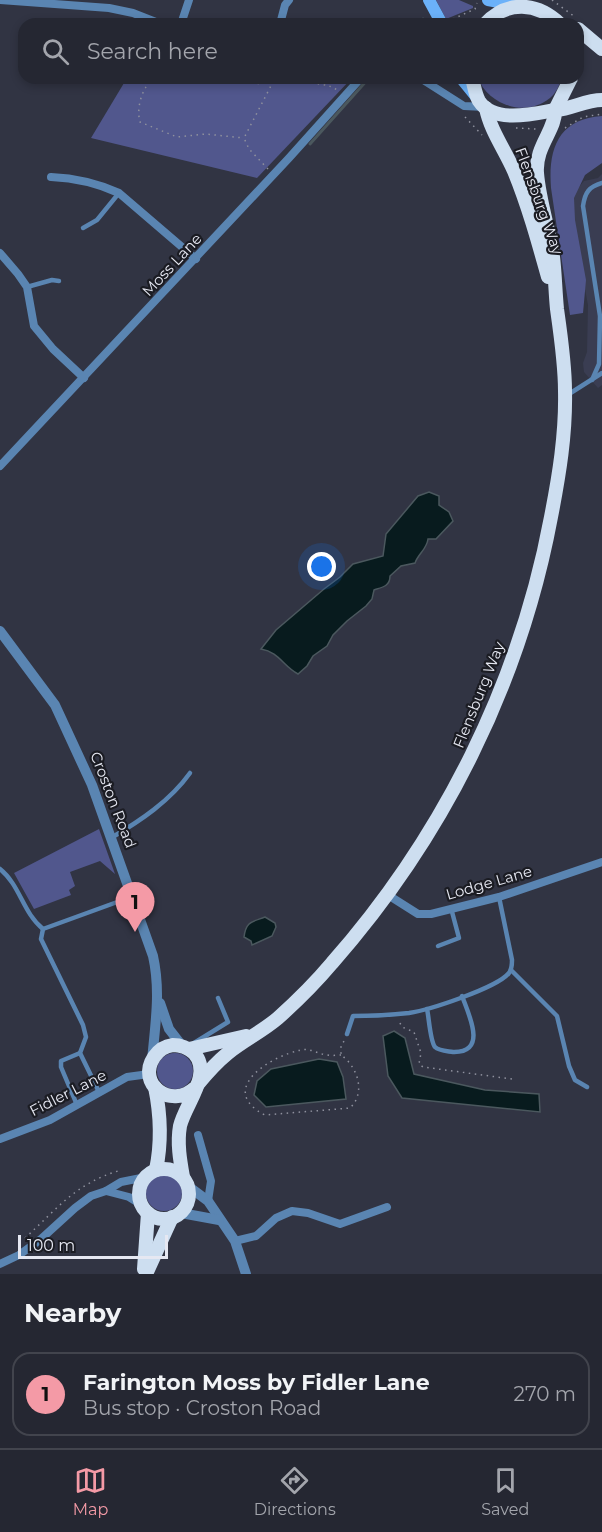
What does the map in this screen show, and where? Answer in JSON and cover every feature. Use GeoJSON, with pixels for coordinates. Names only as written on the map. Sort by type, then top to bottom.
{"type":"FeatureCollection","features":[{"type":"Feature","properties":{"kind":"highway"},"geometry":{"type":"LineString","coordinates":[[491,18],[504,9],[526,4],[560,18]]}},
{"type":"Feature","properties":{"kind":"highway"},"geometry":{"type":"LineString","coordinates":[[543,10],[553,18]]}},
{"type":"Feature","properties":{"kind":"highway"},"geometry":{"type":"LineString","coordinates":[[584,34],[602,49]]}},
{"type":"Feature","properties":{"kind":"highway"},"geometry":{"type":"LineString","coordinates":[[474,84],[483,105],[500,114],[513,115],[566,109],[589,101],[602,100]]}},
{"type":"Feature","properties":{"kind":"highway","name":"Flensburg Way"},"geometry":{"type":"LineString","coordinates":[[196,1086],[229,1053],[264,1029],[290,1007],[330,965],[388,895],[426,837],[459,780],[487,724],[512,659],[548,537],[561,458],[566,395],[564,354],[552,252],[537,167],[540,149],[556,119],[555,110],[568,84]]}},
{"type":"Feature","properties":{"kind":"highway","name":"Flensburg Way"},"geometry":{"type":"LineString","coordinates":[[483,105],[525,199],[557,308]]}},
{"type":"Feature","properties":{"kind":"highway","name":"Flensburg Way"},"geometry":{"type":"LineString","coordinates":[[186,1048],[238,1039],[264,1029]]}},
{"type":"Feature","properties":{"kind":"highway"},"geometry":{"type":"LineString","coordinates":[[145,1274],[176,1215],[188,1200],[179,1146],[180,1126],[201,1076],[199,1062],[186,1048],[167,1047],[161,1050],[152,1074],[160,1093],[172,1097],[184,1096],[196,1086]]}},
{"type":"Feature","properties":{"kind":"highway","name":"Croston Road"},"geometry":{"type":"LineString","coordinates":[[151,1173],[161,1146],[161,1119],[152,1074]]}},
{"type":"Feature","properties":{"kind":"highway"},"geometry":{"type":"LineString","coordinates":[[145,1274],[145,1209],[140,1190],[151,1173],[171,1169],[186,1181]]}},
{"type":"Feature","properties":{"kind":"highway"},"geometry":{"type":"LineString","coordinates":[[145,1209],[164,1219],[176,1215]]}},
{"type":"Feature","properties":{"kind":"main road"},"geometry":{"type":"LineString","coordinates":[[429,0],[439,18]]}},
{"type":"Feature","properties":{"kind":"main road"},"geometry":{"type":"LineString","coordinates":[[488,0],[526,4]]}},
{"type":"Feature","properties":{"kind":"main road","name":"Flensburg Way"},"geometry":{"type":"LineString","coordinates":[[466,84],[483,105]]}},
{"type":"Feature","properties":{"kind":"street"},"geometry":{"type":"LineString","coordinates":[[0,0],[99,4],[146,18]]}},
{"type":"Feature","properties":{"kind":"street"},"geometry":{"type":"LineString","coordinates":[[183,18],[189,0]]}},
{"type":"Feature","properties":{"kind":"street"},"geometry":{"type":"LineString","coordinates":[[282,18],[289,0]]}},
{"type":"Feature","properties":{"kind":"street","name":"Moss Lane"},"geometry":{"type":"LineString","coordinates":[[0,466],[196,259],[356,84]]}},
{"type":"Feature","properties":{"kind":"street"},"geometry":{"type":"LineString","coordinates":[[429,84],[464,106],[483,105]]}},
{"type":"Feature","properties":{"kind":"street"},"geometry":{"type":"LineString","coordinates":[[51,177],[75,178],[119,193],[196,259]]}},
{"type":"Feature","properties":{"kind":"street"},"geometry":{"type":"LineString","coordinates":[[0,253],[27,287],[34,326],[53,349],[84,378]]}},
{"type":"Feature","properties":{"kind":"street","name":"Croston Road"},"geometry":{"type":"LineString","coordinates":[[2,639],[55,705],[92,785],[153,956],[159,997],[152,1074]]}},
{"type":"Feature","properties":{"kind":"street","name":"Lodge Lane"},"geometry":{"type":"LineString","coordinates":[[388,895],[418,914],[430,914],[499,897],[602,862]]}},
{"type":"Feature","properties":{"kind":"street","name":"Croston Road"},"geometry":{"type":"LineString","coordinates":[[159,997],[169,1029],[186,1048]]}},
{"type":"Feature","properties":{"kind":"street","name":"Fidler Lane"},"geometry":{"type":"LineString","coordinates":[[0,1139],[50,1120],[127,1077],[152,1074]]}},
{"type":"Feature","properties":{"kind":"street"},"geometry":{"type":"LineString","coordinates":[[198,1135],[211,1181],[208,1201]]}},
{"type":"Feature","properties":{"kind":"street"},"geometry":{"type":"LineString","coordinates":[[0,1264],[19,1255],[41,1239],[92,1196],[121,1182],[151,1173]]}},
{"type":"Feature","properties":{"kind":"street"},"geometry":{"type":"LineString","coordinates":[[186,1181],[208,1201],[234,1241],[246,1274]]}},
{"type":"Feature","properties":{"kind":"street"},"geometry":{"type":"LineString","coordinates":[[106,1191],[129,1197],[145,1209]]}},
{"type":"Feature","properties":{"kind":"street"},"geometry":{"type":"LineString","coordinates":[[234,1241],[256,1236],[276,1218],[292,1211],[308,1213],[340,1224],[387,1207]]}},
{"type":"Feature","properties":{"kind":"street"},"geometry":{"type":"LineString","coordinates":[[176,1215],[219,1220]]}},
{"type":"Feature","properties":{"kind":"lane"},"geometry":{"type":"LineString","coordinates":[[592,380],[599,364],[600,316],[583,206],[587,191],[601,183]]}},
{"type":"Feature","properties":{"kind":"lane"},"geometry":{"type":"LineString","coordinates":[[83,228],[97,220],[119,193]]}},
{"type":"Feature","properties":{"kind":"lane"},"geometry":{"type":"LineString","coordinates":[[27,287],[52,280],[59,281]]}},
{"type":"Feature","properties":{"kind":"lane"},"geometry":{"type":"LineString","coordinates":[[566,395],[602,373]]}},
{"type":"Feature","properties":{"kind":"lane"},"geometry":{"type":"LineString","coordinates":[[111,838],[138,822],[179,788],[190,773]]}},
{"type":"Feature","properties":{"kind":"lane"},"geometry":{"type":"LineString","coordinates":[[0,868],[7,874],[32,921],[43,929]]}},
{"type":"Feature","properties":{"kind":"lane"},"geometry":{"type":"LineString","coordinates":[[43,929],[131,897]]}},
{"type":"Feature","properties":{"kind":"lane"},"geometry":{"type":"LineString","coordinates":[[499,897],[512,970],[557,1016],[569,1066],[575,1080],[587,1087]]}},
{"type":"Feature","properties":{"kind":"lane"},"geometry":{"type":"LineString","coordinates":[[438,946],[459,938],[451,908]]}},
{"type":"Feature","properties":{"kind":"lane"},"geometry":{"type":"LineString","coordinates":[[43,929],[41,939],[82,1025],[86,1037],[81,1053],[99,1092]]}},
{"type":"Feature","properties":{"kind":"lane"},"geometry":{"type":"LineString","coordinates":[[347,1034],[353,1016],[408,1013],[427,1009],[498,982],[512,970]]}},
{"type":"Feature","properties":{"kind":"lane"},"geometry":{"type":"LineString","coordinates":[[427,1009],[436,1048],[445,1051],[467,1050],[473,1042],[474,1033],[462,996]]}},
{"type":"Feature","properties":{"kind":"lane"},"geometry":{"type":"LineString","coordinates":[[186,1048],[228,1022],[218,998]]}},
{"type":"Feature","properties":{"kind":"lane"},"geometry":{"type":"LineString","coordinates":[[77,1104],[61,1067],[61,1061],[81,1053]]}},
{"type":"Feature","properties":{"kind":"path"},"geometry":{"type":"LineString","coordinates":[[455,18],[475,9],[478,0]]}},
{"type":"Feature","properties":{"kind":"path"},"geometry":{"type":"LineString","coordinates":[[147,84],[137,113],[140,122],[177,137],[206,134],[244,138]]}},
{"type":"Feature","properties":{"kind":"path"},"geometry":{"type":"LineString","coordinates":[[273,84],[250,123],[244,138],[249,149],[274,174]]}},
{"type":"Feature","properties":{"kind":"path"},"geometry":{"type":"LineString","coordinates":[[323,84],[332,86],[345,97]]}},
{"type":"Feature","properties":{"kind":"path"},"geometry":{"type":"LineString","coordinates":[[563,129],[583,117],[602,114]]}},
{"type":"Feature","properties":{"kind":"path"},"geometry":{"type":"LineString","coordinates":[[496,135],[512,128],[536,129],[547,134]]}},
{"type":"Feature","properties":{"kind":"path"},"geometry":{"type":"LineString","coordinates":[[341,1055],[326,1055],[319,1051],[303,1049],[279,1057],[251,1076],[244,1088],[246,1097],[254,1109],[265,1115],[350,1108],[358,1098],[359,1086],[357,1077],[341,1055],[341,1046],[347,1034]]}},
{"type":"Feature","properties":{"kind":"shaded area"},"geometry":{"type":"Polygon","coordinates":[[[436,0],[459,0],[473,6],[473,8],[445,18],[436,0]]]}},
{"type":"Feature","properties":{"kind":"shaded area"},"geometry":{"type":"Polygon","coordinates":[[[123,84],[346,84],[257,178],[91,138],[123,84]]]}},
{"type":"Feature","properties":{"kind":"shaded area"},"geometry":{"type":"Polygon","coordinates":[[[481,84],[559,84],[554,94],[540,104],[519,108],[499,101],[481,84]]]}},
{"type":"Feature","properties":{"kind":"shaded area"},"geometry":{"type":"Polygon","coordinates":[[[602,116],[602,163],[585,175],[574,198],[575,220],[586,280],[583,313],[570,315],[551,188],[552,161],[554,149],[566,130],[587,118],[602,116]]]}},
{"type":"Feature","properties":{"kind":"shaded area"},"geometry":{"type":"Polygon","coordinates":[[[602,174],[602,385],[598,388],[584,372],[583,363],[587,352],[588,305],[569,205],[574,193],[584,181],[598,178],[602,174]]]}},
{"type":"Feature","properties":{"kind":"shaded area"},"geometry":{"type":"Polygon","coordinates":[[[429,492],[439,496],[439,505],[449,512],[453,521],[436,539],[428,539],[415,563],[401,566],[390,576],[387,584],[374,590],[372,599],[366,606],[333,635],[327,646],[313,656],[307,666],[298,674],[277,656],[261,649],[276,630],[353,564],[383,556],[386,534],[418,496],[429,492]]]}},
{"type":"Feature","properties":{"kind":"shaded area"},"geometry":{"type":"Polygon","coordinates":[[[99,829],[115,874],[100,861],[70,872],[75,886],[69,890],[71,895],[34,909],[14,873],[99,829]]]}},
{"type":"Feature","properties":{"kind":"shaded area"},"geometry":{"type":"Polygon","coordinates":[[[265,917],[275,923],[276,927],[272,936],[252,945],[251,941],[244,937],[246,928],[250,923],[265,917]]]}},
{"type":"Feature","properties":{"kind":"shaded area"},"geometry":{"type":"Polygon","coordinates":[[[394,1031],[405,1038],[414,1074],[485,1090],[539,1094],[540,1112],[402,1098],[388,1076],[383,1036],[394,1031]]]}},
{"type":"Feature","properties":{"kind":"shaded area"},"geometry":{"type":"Polygon","coordinates":[[[175,1053],[188,1058],[193,1071],[188,1084],[175,1089],[162,1084],[157,1071],[162,1058],[175,1053]]]}},
{"type":"Feature","properties":{"kind":"shaded area"},"geometry":{"type":"Polygon","coordinates":[[[319,1059],[337,1062],[343,1077],[346,1099],[266,1107],[254,1095],[257,1081],[271,1069],[319,1059]]]}},
{"type":"Feature","properties":{"kind":"shaded area"},"geometry":{"type":"Polygon","coordinates":[[[164,1175],[177,1180],[182,1193],[177,1206],[164,1211],[151,1206],[146,1193],[151,1180],[164,1175]]]}},
{"type":"Feature","properties":{"kind":"waterway"},"geometry":{"type":"LineString","coordinates":[[310,144],[364,84]]}},
{"type":"Feature","properties":{"kind":"place","name":"Farington Moss by Fidler Lane"},"geometry":{"type":"Point","coordinates":[135,932]}}]}
